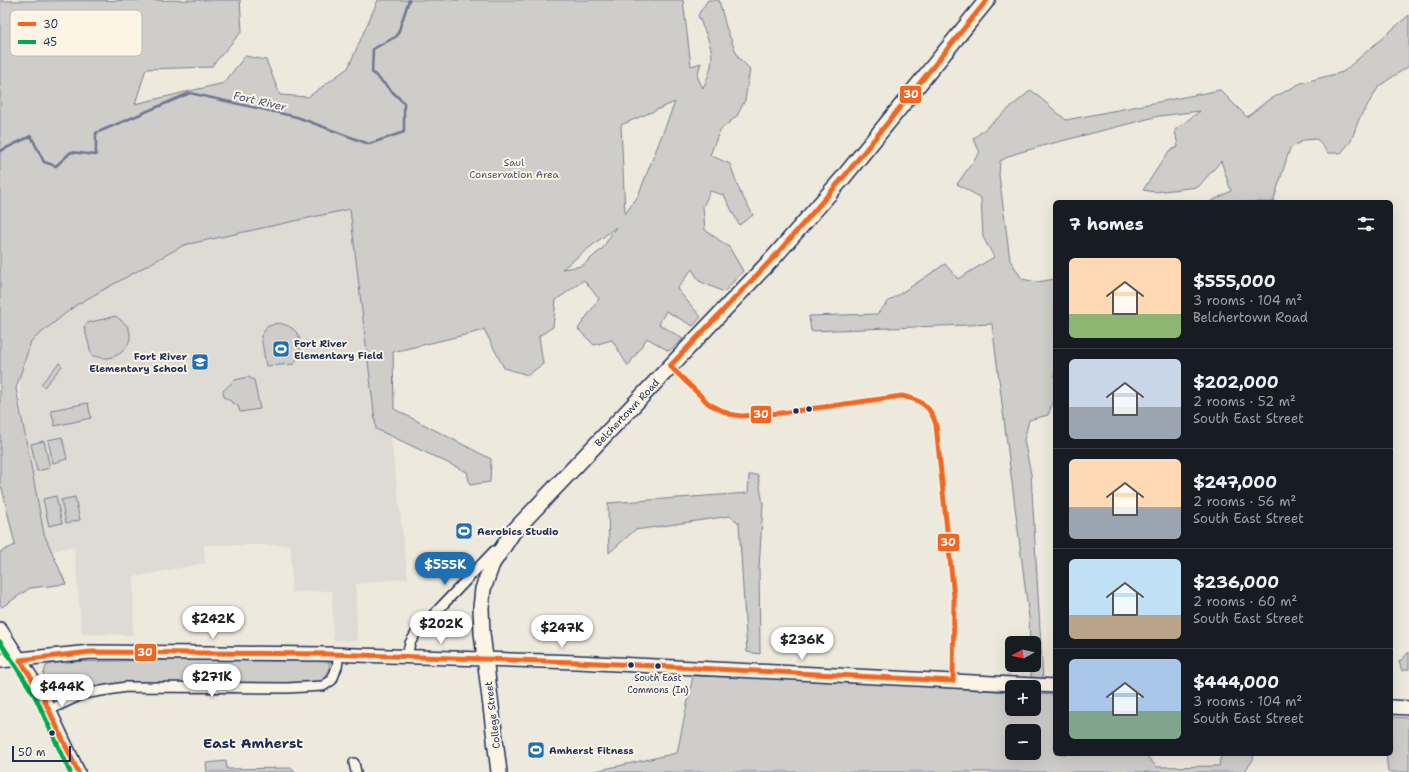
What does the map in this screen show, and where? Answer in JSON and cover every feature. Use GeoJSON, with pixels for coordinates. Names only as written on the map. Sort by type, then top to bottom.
{"type":"FeatureCollection","features":[{"type":"Feature","properties":{"kind":"highway","name":"Belchertown Road"},"geometry":{"type":"LineString","coordinates":[[486,659],[481,608],[483,589],[492,564],[513,532],[775,256],[842,179],[987,0]]}},
{"type":"Feature","properties":{"kind":"highway","name":"College Street"},"geometry":{"type":"LineString","coordinates":[[486,659],[499,772]]}},
{"type":"Feature","properties":{"kind":"main road"},"geometry":{"type":"LineString","coordinates":[[0,629],[49,710],[78,772]]}},
{"type":"Feature","properties":{"kind":"main road"},"geometry":{"type":"LineString","coordinates":[[0,661],[91,652],[407,656],[1053,686]]}},
{"type":"Feature","properties":{"kind":"main road"},"geometry":{"type":"LineString","coordinates":[[1393,707],[1409,708]]}},
{"type":"Feature","properties":{"kind":"street","name":"Belchertown Road"},"geometry":{"type":"LineString","coordinates":[[407,656],[410,643],[428,619],[513,532]]}},
{"type":"Feature","properties":{"kind":"street"},"geometry":{"type":"LineString","coordinates":[[49,710],[83,694],[126,686],[287,688],[323,686],[332,680],[337,667],[339,655]]}},
{"type":"Feature","properties":{"kind":"shaded area","name":"Fort River Elementary School"},"geometry":{"type":"Polygon","coordinates":[[[343,133],[390,428],[408,578],[356,584],[357,641],[333,640],[332,591],[291,592],[291,545],[204,545],[205,563],[134,577],[133,635],[82,634],[74,546],[34,556],[0,150],[343,133]]]}},
{"type":"Feature","properties":{"kind":"green space","name":"Saul Conservation Area"},"geometry":{"type":"Polygon","coordinates":[[[240,0],[242,31],[211,67],[146,69],[135,104],[224,83],[245,56],[266,60],[280,95],[308,97],[348,68],[378,0],[683,0],[691,66],[701,63],[697,76],[703,88],[711,67],[712,59],[710,44],[698,15],[708,0],[719,0],[726,27],[738,57],[750,69],[745,100],[737,116],[720,130],[710,155],[730,164],[740,192],[753,215],[739,225],[724,195],[710,191],[703,207],[705,230],[729,247],[743,271],[724,292],[699,281],[692,269],[677,289],[701,317],[693,326],[666,311],[659,324],[683,339],[669,351],[647,338],[628,366],[612,340],[594,345],[578,329],[599,299],[584,280],[556,300],[553,327],[539,336],[543,364],[528,375],[504,368],[484,329],[481,331],[393,352],[394,409],[491,459],[490,482],[470,485],[467,472],[376,429],[350,209],[184,245],[76,305],[31,341],[16,388],[44,534],[66,584],[30,588],[2,607],[0,604],[0,552],[15,545],[2,488],[0,488],[0,1],[240,0]],[[675,102],[621,125],[625,214],[638,196],[675,102]],[[616,227],[562,269],[582,266],[602,249],[616,227]]]}},
{"type":"Feature","properties":{"kind":"green space"},"geometry":{"type":"Polygon","coordinates":[[[1409,15],[1409,66],[1379,86],[1359,119],[1351,141],[1341,153],[1328,153],[1317,139],[1304,140],[1290,148],[1274,200],[1214,200],[1231,191],[1221,161],[1198,187],[1154,192],[1143,190],[1169,151],[1178,147],[1175,130],[1200,111],[1159,116],[1014,154],[1000,161],[999,175],[1010,260],[1022,279],[1037,282],[1053,279],[1053,402],[1048,415],[1029,420],[1024,440],[1031,474],[1040,636],[1030,636],[1029,618],[992,324],[811,331],[809,316],[877,314],[889,301],[945,264],[958,279],[994,257],[983,237],[981,198],[957,184],[980,152],[973,139],[1031,90],[1066,120],[1220,90],[1247,117],[1267,101],[1301,83],[1343,72],[1409,15]]]}},
{"type":"Feature","properties":{"kind":"green space"},"geometry":{"type":"Polygon","coordinates":[[[116,316],[128,327],[130,333],[130,339],[125,349],[116,356],[110,358],[92,356],[84,327],[87,323],[116,316]]]}},
{"type":"Feature","properties":{"kind":"green space","name":"Fort River Elementary Field"},"geometry":{"type":"Polygon","coordinates":[[[277,323],[292,328],[296,332],[301,343],[300,350],[294,364],[266,366],[261,336],[267,327],[277,323]]]}},
{"type":"Feature","properties":{"kind":"green space"},"geometry":{"type":"Polygon","coordinates":[[[59,363],[62,366],[44,387],[41,384],[59,363]]]}},
{"type":"Feature","properties":{"kind":"green space"},"geometry":{"type":"Polygon","coordinates":[[[248,377],[254,380],[260,409],[240,412],[238,406],[224,397],[223,391],[235,380],[248,377]]]}},
{"type":"Feature","properties":{"kind":"green space"},"geometry":{"type":"Polygon","coordinates":[[[88,403],[91,418],[55,426],[51,410],[88,403]]]}},
{"type":"Feature","properties":{"kind":"green space"},"geometry":{"type":"Polygon","coordinates":[[[62,437],[67,459],[53,463],[48,440],[62,437]]]}},
{"type":"Feature","properties":{"kind":"green space"},"geometry":{"type":"Polygon","coordinates":[[[44,441],[50,468],[37,471],[31,444],[44,441]]]}},
{"type":"Feature","properties":{"kind":"green space"},"geometry":{"type":"Polygon","coordinates":[[[749,475],[758,475],[763,504],[759,568],[760,654],[747,652],[739,523],[730,516],[635,530],[609,553],[608,503],[748,493],[749,475]]]}},
{"type":"Feature","properties":{"kind":"green space"},"geometry":{"type":"Polygon","coordinates":[[[56,496],[62,523],[49,526],[43,499],[56,496]]]}},
{"type":"Feature","properties":{"kind":"green space"},"geometry":{"type":"Polygon","coordinates":[[[75,497],[80,520],[66,523],[61,500],[75,497]]]}},
{"type":"Feature","properties":{"kind":"green space"},"geometry":{"type":"Polygon","coordinates":[[[1041,646],[1043,681],[1031,680],[1031,672],[1041,672],[1041,646]]]}},
{"type":"Feature","properties":{"kind":"green space"},"geometry":{"type":"Polygon","coordinates":[[[1409,652],[1409,669],[1402,671],[1399,662],[1409,652]]]}},
{"type":"Feature","properties":{"kind":"green space"},"geometry":{"type":"Polygon","coordinates":[[[168,660],[330,662],[325,678],[310,685],[94,689],[54,697],[43,676],[46,666],[56,662],[168,660]]]}},
{"type":"Feature","properties":{"kind":"green space"},"geometry":{"type":"Polygon","coordinates":[[[693,676],[804,679],[1005,692],[1005,716],[1041,716],[1041,694],[1053,695],[1053,756],[1147,756],[1157,767],[1219,766],[1221,756],[1254,756],[1253,760],[1244,772],[591,772],[677,753],[693,676]]]}},
{"type":"Feature","properties":{"kind":"green space"},"geometry":{"type":"Polygon","coordinates":[[[1393,717],[1409,718],[1409,772],[1388,772],[1386,756],[1393,756],[1393,717]]]}},
{"type":"Feature","properties":{"kind":"green space"},"geometry":{"type":"Polygon","coordinates":[[[226,761],[227,769],[290,768],[296,772],[207,772],[206,763],[226,761]]]}},
{"type":"Feature","properties":{"kind":"waterway","name":"Fort River"},"geometry":{"type":"LineString","coordinates":[[0,151],[31,136],[44,162],[56,166],[71,152],[96,155],[96,133],[190,93],[297,117],[369,144],[404,132],[404,103],[372,72],[373,49],[397,36],[409,0]]}},
{"type":"Feature","properties":{"kind":"transit line","name":"30"},"geometry":{"type":"LineString","coordinates":[[670,366],[775,256],[842,179],[987,0]]}},
{"type":"Feature","properties":{"kind":"transit line","name":"30"},"geometry":{"type":"LineString","coordinates":[[670,366],[709,404],[729,414],[741,416],[781,413],[902,396],[920,402],[928,409],[934,418],[936,425],[954,597],[953,681]]}},
{"type":"Feature","properties":{"kind":"transit line","name":"45"},"geometry":{"type":"LineString","coordinates":[[0,642],[35,696],[70,772]]}},
{"type":"Feature","properties":{"kind":"transit line","name":"30"},"geometry":{"type":"LineString","coordinates":[[20,660],[91,652],[326,654],[577,662],[953,681]]}},
{"type":"Feature","properties":{"kind":"transit line","name":"30"},"geometry":{"type":"LineString","coordinates":[[20,660],[41,693],[78,772]]}},
{"type":"Feature","properties":{"kind":"place","name":"Fort River Elementary Field"},"geometry":{"type":"Point","coordinates":[281,349]}},
{"type":"Feature","properties":{"kind":"place","name":"Fort River Elementary School"},"geometry":{"type":"Point","coordinates":[200,362]}},
{"type":"Feature","properties":{"kind":"place","name":"Aerobics Studio"},"geometry":{"type":"Point","coordinates":[464,531]}},
{"type":"Feature","properties":{"kind":"place","name":"South East Commons (In)"},"geometry":{"type":"Point","coordinates":[658,666]}},
{"type":"Feature","properties":{"kind":"place","name":"Amherst Fitness"},"geometry":{"type":"Point","coordinates":[536,750]}},
{"type":"Feature","properties":{"kind":"district","name":"East Amherst"},"geometry":{"type":"Point","coordinates":[253,743]}}]}
